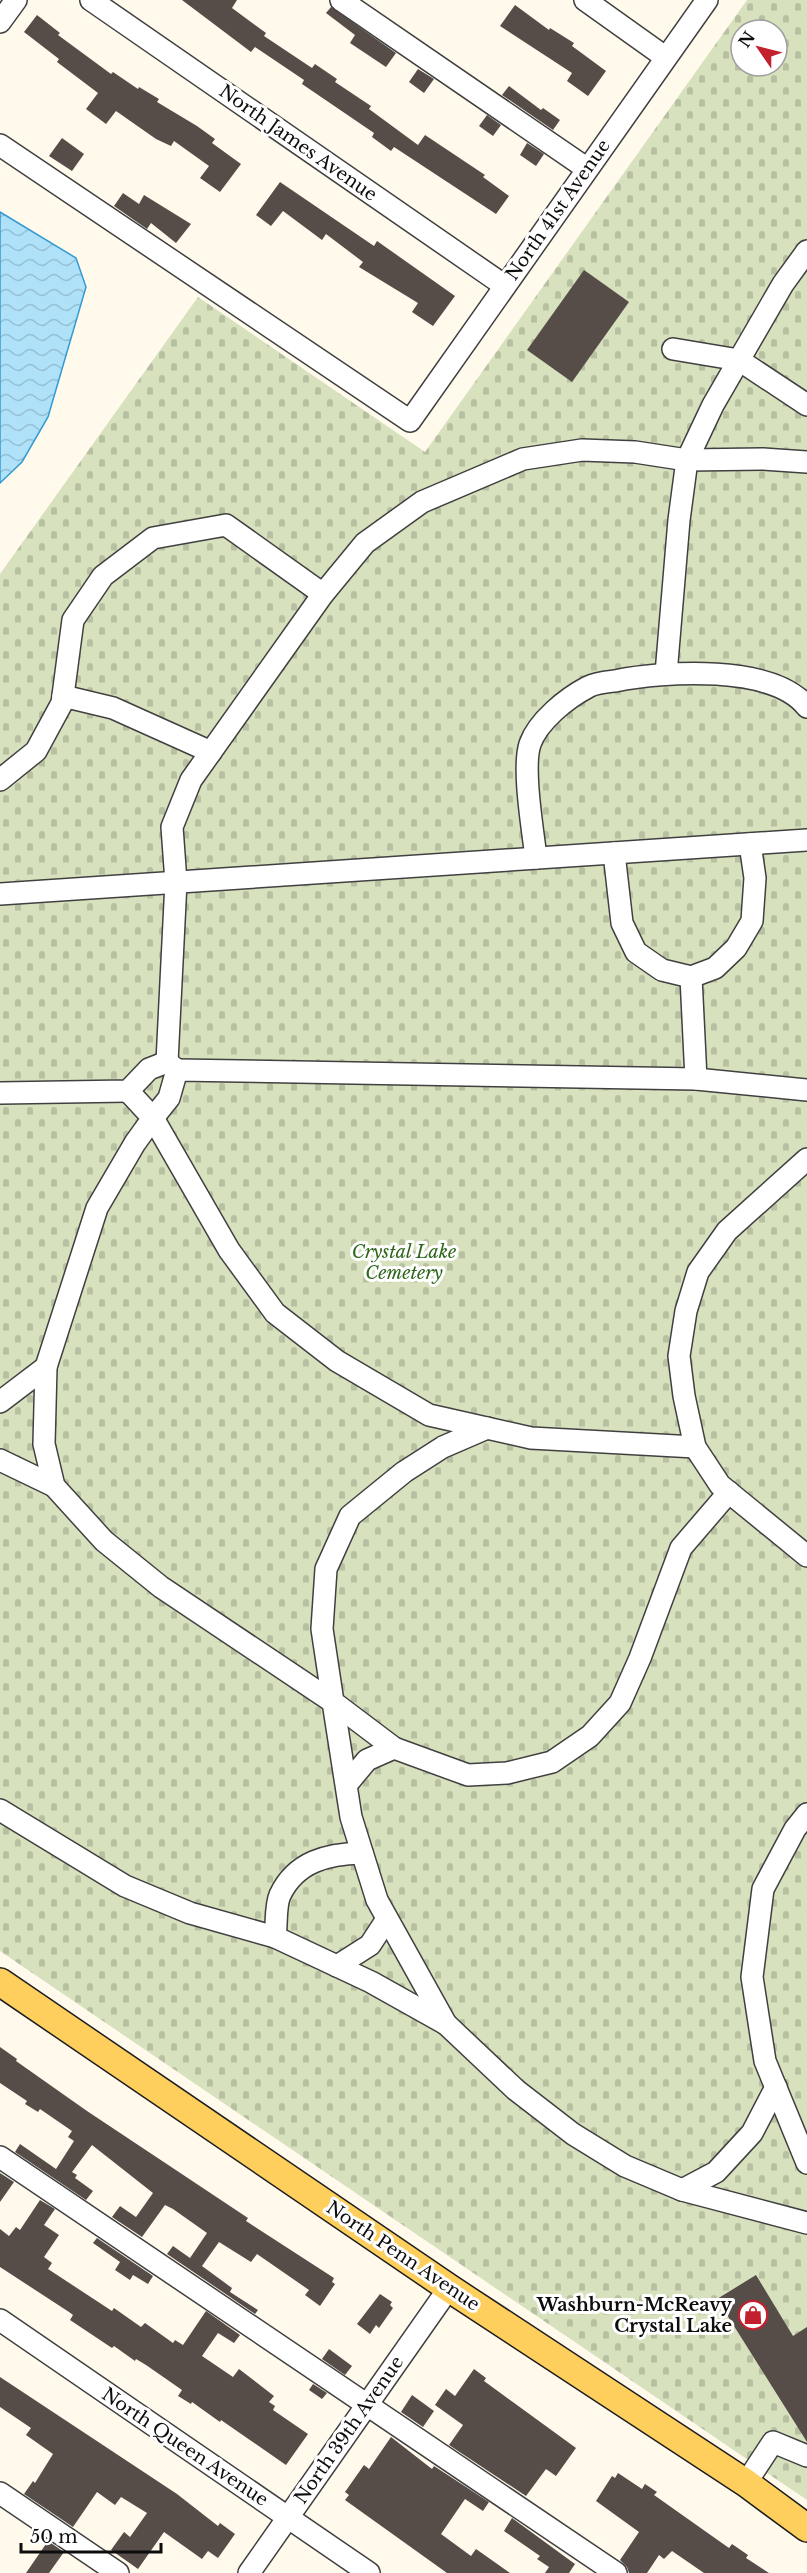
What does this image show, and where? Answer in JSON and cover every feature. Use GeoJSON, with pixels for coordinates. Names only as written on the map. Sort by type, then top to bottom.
{"type":"FeatureCollection","features":[{"type":"Feature","properties":{"kind":"main road","name":"North Penn Avenue"},"geometry":{"type":"LineString","coordinates":[[0,1982],[449,2288],[746,2483],[807,2528]]}},
{"type":"Feature","properties":{"kind":"street"},"geometry":{"type":"LineString","coordinates":[[0,22],[16,0]]}},
{"type":"Feature","properties":{"kind":"street","name":"North James Avenue"},"geometry":{"type":"LineString","coordinates":[[91,0],[505,286]]}},
{"type":"Feature","properties":{"kind":"street"},"geometry":{"type":"LineString","coordinates":[[341,0],[586,168]]}},
{"type":"Feature","properties":{"kind":"street"},"geometry":{"type":"LineString","coordinates":[[585,0],[665,57]]}},
{"type":"Feature","properties":{"kind":"street","name":"North 41st Avenue"},"geometry":{"type":"LineString","coordinates":[[0,145],[410,421],[586,168],[707,0]]}},
{"type":"Feature","properties":{"kind":"street"},"geometry":{"type":"LineString","coordinates":[[666,674],[679,520],[687,460],[713,405],[783,284],[807,251]]}},
{"type":"Feature","properties":{"kind":"street"},"geometry":{"type":"LineString","coordinates":[[673,349],[740,360],[807,405]]}},
{"type":"Feature","properties":{"kind":"street"},"geometry":{"type":"LineString","coordinates":[[54,1486],[44,1444],[46,1368],[98,1208],[135,1143],[169,1098],[172,1066],[176,882],[172,826],[191,780],[323,594],[365,543],[423,502],[523,459],[582,450],[635,452],[687,460],[763,459],[807,462]]}},
{"type":"Feature","properties":{"kind":"street"},"geometry":{"type":"LineString","coordinates":[[0,780],[36,751],[63,696],[73,620],[103,576],[153,538],[226,525],[323,594]]}},
{"type":"Feature","properties":{"kind":"street"},"geometry":{"type":"LineString","coordinates":[[536,858],[528,786],[530,744],[554,710],[590,686],[640,675],[697,671],[753,680],[798,696],[807,707]]}},
{"type":"Feature","properties":{"kind":"street"},"geometry":{"type":"LineString","coordinates":[[63,696],[113,708],[211,752]]}},
{"type":"Feature","properties":{"kind":"street"},"geometry":{"type":"LineString","coordinates":[[0,894],[807,840]]}},
{"type":"Feature","properties":{"kind":"street"},"geometry":{"type":"LineString","coordinates":[[614,853],[622,923],[636,952],[663,970],[691,977],[715,968],[736,948],[752,921],[755,878],[750,844]]}},
{"type":"Feature","properties":{"kind":"street"},"geometry":{"type":"LineString","coordinates":[[691,977],[696,1079]]}},
{"type":"Feature","properties":{"kind":"street"},"geometry":{"type":"LineString","coordinates":[[0,1093],[128,1091],[149,1069],[172,1066],[696,1079],[807,1090]]}},
{"type":"Feature","properties":{"kind":"street"},"geometry":{"type":"LineString","coordinates":[[128,1091],[153,1118],[229,1250],[275,1313],[337,1361],[429,1416],[531,1438],[696,1446]]}},
{"type":"Feature","properties":{"kind":"street"},"geometry":{"type":"LineString","coordinates":[[807,1159],[727,1231],[698,1272],[686,1311],[679,1356],[684,1396],[696,1446],[720,1485],[807,1556]]}},
{"type":"Feature","properties":{"kind":"street"},"geometry":{"type":"LineString","coordinates":[[0,1402],[46,1368]]}},
{"type":"Feature","properties":{"kind":"street"},"geometry":{"type":"LineString","coordinates":[[446,2024],[377,1900],[351,1817],[322,1629],[326,1569],[350,1516],[404,1472],[443,1447],[487,1428]]}},
{"type":"Feature","properties":{"kind":"street"},"geometry":{"type":"LineString","coordinates":[[0,1460],[54,1486],[104,1540],[161,1587],[333,1702],[394,1748],[468,1775],[507,1773],[552,1762],[590,1736],[620,1703],[640,1658],[681,1548],[729,1492]]}},
{"type":"Feature","properties":{"kind":"street"},"geometry":{"type":"LineString","coordinates":[[347,1784],[367,1760],[394,1748]]}},
{"type":"Feature","properties":{"kind":"street"},"geometry":{"type":"LineString","coordinates":[[0,1810],[125,1886],[190,1913],[275,1937],[337,1966],[446,2024],[516,2090],[573,2134],[625,2166],[682,2190],[807,2223]]}},
{"type":"Feature","properties":{"kind":"street"},"geometry":{"type":"LineString","coordinates":[[807,1814],[795,1829],[763,1889],[752,1977],[765,2061],[807,2163]]}},
{"type":"Feature","properties":{"kind":"street"},"geometry":{"type":"LineString","coordinates":[[275,1937],[279,1896],[299,1868],[331,1854],[362,1853]]}},
{"type":"Feature","properties":{"kind":"street"},"geometry":{"type":"LineString","coordinates":[[337,1966],[370,1945],[387,1919]]}},
{"type":"Feature","properties":{"kind":"street"},"geometry":{"type":"LineString","coordinates":[[682,2190],[716,2172],[752,2133],[776,2087]]}},
{"type":"Feature","properties":{"kind":"street"},"geometry":{"type":"LineString","coordinates":[[0,2157],[616,2573]]}},
{"type":"Feature","properties":{"kind":"street","name":"North 39th Avenue"},"geometry":{"type":"LineString","coordinates":[[249,2573],[449,2288]]}},
{"type":"Feature","properties":{"kind":"street","name":"North Queen Avenue"},"geometry":{"type":"LineString","coordinates":[[0,2320],[369,2573]]}},
{"type":"Feature","properties":{"kind":"street"},"geometry":{"type":"LineString","coordinates":[[746,2483],[774,2442],[807,2456]]}},
{"type":"Feature","properties":{"kind":"street"},"geometry":{"type":"LineString","coordinates":[[0,2493],[118,2573]]}},
{"type":"Feature","properties":{"kind":"green space","name":"Crystal Lake Cemetery"},"geometry":{"type":"Polygon","coordinates":[[[747,0],[807,0],[807,2500],[0,1951],[0,574],[198,297],[425,452],[729,25],[729,78],[789,78],[789,18],[734,18],[747,0]]]}},
{"type":"Feature","properties":{"kind":"water"},"geometry":{"type":"Polygon","coordinates":[[[0,212],[76,258],[86,287],[48,417],[22,462],[0,483],[0,212]]]}},
{"type":"Feature","properties":{"kind":"building"},"geometry":{"type":"Polygon","coordinates":[[[182,0],[237,0],[232,8],[266,33],[264,36],[312,68],[315,64],[337,79],[335,82],[371,106],[369,109],[418,145],[425,135],[485,175],[483,177],[509,196],[496,214],[394,147],[391,151],[372,137],[374,133],[302,84],[304,80],[255,47],[251,52],[182,0]]]}},
{"type":"Feature","properties":{"kind":"building"},"geometry":{"type":"Polygon","coordinates":[[[515,5],[549,30],[550,28],[574,43],[572,46],[606,71],[588,96],[567,81],[572,73],[500,26],[515,5]]]}},
{"type":"Feature","properties":{"kind":"building"},"geometry":{"type":"Polygon","coordinates":[[[331,7],[396,53],[386,67],[350,43],[355,35],[326,13],[331,7]]]}},
{"type":"Feature","properties":{"kind":"building"},"geometry":{"type":"Polygon","coordinates":[[[37,15],[60,33],[58,35],[111,74],[113,72],[138,89],[139,87],[159,99],[157,102],[215,139],[212,143],[241,164],[220,192],[200,178],[209,166],[174,141],[171,146],[156,139],[116,111],[106,124],[86,109],[98,93],[57,62],[59,59],[24,32],[37,15]]]}},
{"type":"Feature","properties":{"kind":"building"},"geometry":{"type":"Polygon","coordinates":[[[418,69],[434,79],[424,93],[409,82],[418,69]]]}},
{"type":"Feature","properties":{"kind":"building"},"geometry":{"type":"Polygon","coordinates":[[[509,86],[541,110],[543,108],[560,120],[553,130],[502,95],[509,86]]]}},
{"type":"Feature","properties":{"kind":"building"},"geometry":{"type":"Polygon","coordinates":[[[487,115],[501,125],[493,136],[479,126],[487,115]]]}},
{"type":"Feature","properties":{"kind":"building"},"geometry":{"type":"Polygon","coordinates":[[[62,138],[84,154],[72,171],[49,156],[62,138]]]}},
{"type":"Feature","properties":{"kind":"building"},"geometry":{"type":"Polygon","coordinates":[[[527,143],[544,154],[536,166],[520,155],[527,143]]]}},
{"type":"Feature","properties":{"kind":"building"},"geometry":{"type":"Polygon","coordinates":[[[280,182],[374,246],[377,241],[455,296],[433,326],[412,312],[418,303],[359,267],[363,262],[326,234],[322,240],[283,211],[271,226],[256,215],[280,182]]]}},
{"type":"Feature","properties":{"kind":"building"},"geometry":{"type":"Polygon","coordinates":[[[123,193],[139,204],[144,195],[191,224],[176,243],[151,223],[147,229],[114,206],[123,193]]]}},
{"type":"Feature","properties":{"kind":"building"},"geometry":{"type":"Polygon","coordinates":[[[584,270],[629,302],[572,382],[527,350],[584,270]]]}},
{"type":"Feature","properties":{"kind":"building"},"geometry":{"type":"Polygon","coordinates":[[[0,2047],[87,2111],[248,2218],[246,2221],[334,2278],[332,2282],[335,2284],[320,2306],[305,2295],[309,2290],[257,2254],[251,2262],[219,2242],[202,2266],[232,2288],[230,2292],[258,2310],[255,2314],[167,2254],[173,2246],[190,2258],[207,2233],[173,2209],[165,2205],[142,2237],[112,2217],[120,2206],[136,2217],[153,2193],[92,2145],[72,2172],[77,2175],[75,2178],[93,2191],[86,2200],[15,2152],[20,2144],[56,2169],[74,2141],[68,2137],[72,2131],[40,2109],[38,2112],[25,2104],[27,2101],[0,2083],[0,2047]]]}},
{"type":"Feature","properties":{"kind":"building"},"geometry":{"type":"Polygon","coordinates":[[[0,2173],[14,2182],[0,2202],[0,2173]]]}},
{"type":"Feature","properties":{"kind":"building"},"geometry":{"type":"Polygon","coordinates":[[[40,2200],[55,2209],[44,2225],[59,2235],[44,2257],[52,2263],[48,2269],[112,2311],[114,2308],[141,2327],[145,2323],[173,2343],[175,2340],[183,2345],[206,2311],[240,2335],[234,2343],[218,2333],[202,2356],[233,2377],[239,2369],[274,2396],[269,2402],[275,2406],[273,2410],[308,2434],[286,2465],[221,2420],[220,2422],[192,2402],[191,2404],[178,2396],[182,2390],[146,2365],[136,2359],[135,2361],[114,2346],[112,2348],[70,2320],[73,2315],[0,2267],[0,2229],[9,2236],[16,2227],[20,2230],[40,2200]]]}},
{"type":"Feature","properties":{"kind":"building"},"geometry":{"type":"Polygon","coordinates":[[[97,2238],[153,2276],[148,2284],[133,2275],[130,2280],[115,2270],[120,2262],[93,2243],[97,2238]]]}},
{"type":"Feature","properties":{"kind":"building","name":"Washburn-McReavy Crystal Lake"},"geometry":{"type":"Polygon","coordinates":[[[756,2275],[793,2336],[807,2327],[807,2442],[717,2299],[756,2275]]]}},
{"type":"Feature","properties":{"kind":"building"},"geometry":{"type":"Polygon","coordinates":[[[380,2294],[392,2302],[390,2305],[393,2308],[379,2328],[376,2325],[370,2334],[357,2324],[380,2294]]]}},
{"type":"Feature","properties":{"kind":"building"},"geometry":{"type":"Polygon","coordinates":[[[329,2349],[352,2366],[345,2375],[322,2359],[329,2349]]]}},
{"type":"Feature","properties":{"kind":"building"},"geometry":{"type":"Polygon","coordinates":[[[474,2369],[486,2378],[484,2381],[576,2448],[556,2476],[546,2469],[526,2496],[449,2445],[463,2425],[435,2405],[446,2389],[455,2396],[474,2369]]]}},
{"type":"Feature","properties":{"kind":"building"},"geometry":{"type":"Polygon","coordinates":[[[0,2377],[177,2494],[218,2526],[220,2523],[235,2534],[218,2558],[208,2551],[202,2559],[164,2532],[138,2569],[111,2550],[124,2532],[130,2537],[147,2513],[121,2497],[115,2505],[97,2492],[73,2527],[24,2494],[33,2481],[35,2483],[53,2454],[26,2435],[31,2428],[0,2407],[0,2377]]]}},
{"type":"Feature","properties":{"kind":"building"},"geometry":{"type":"Polygon","coordinates":[[[313,2384],[327,2393],[322,2399],[309,2390],[313,2384]]]}},
{"type":"Feature","properties":{"kind":"building"},"geometry":{"type":"Polygon","coordinates":[[[412,2395],[434,2411],[423,2427],[401,2412],[412,2395]]]}},
{"type":"Feature","properties":{"kind":"building"},"geometry":{"type":"Polygon","coordinates":[[[391,2437],[432,2469],[434,2466],[489,2502],[483,2511],[465,2499],[441,2534],[471,2556],[476,2549],[510,2573],[447,2573],[345,2500],[349,2495],[345,2492],[364,2465],[369,2469],[391,2437]]]}},
{"type":"Feature","properties":{"kind":"building"},"geometry":{"type":"Polygon","coordinates":[[[618,2473],[642,2489],[645,2484],[657,2492],[654,2495],[729,2548],[732,2544],[748,2555],[746,2558],[769,2573],[704,2573],[672,2551],[664,2559],[659,2555],[647,2573],[629,2573],[620,2560],[639,2532],[596,2501],[612,2476],[615,2478],[618,2473]]]}},
{"type":"Feature","properties":{"kind":"building"},"geometry":{"type":"Polygon","coordinates":[[[512,2518],[575,2564],[569,2573],[545,2573],[549,2567],[537,2559],[540,2556],[504,2531],[512,2518]]]}},
{"type":"Feature","properties":{"kind":"building"},"geometry":{"type":"Polygon","coordinates":[[[48,2541],[64,2552],[49,2573],[26,2573],[48,2541]]]}},
{"type":"Feature","properties":{"kind":"place","name":"Washburn-McReavy Crystal Lake"},"geometry":{"type":"Point","coordinates":[753,2315]}}]}
